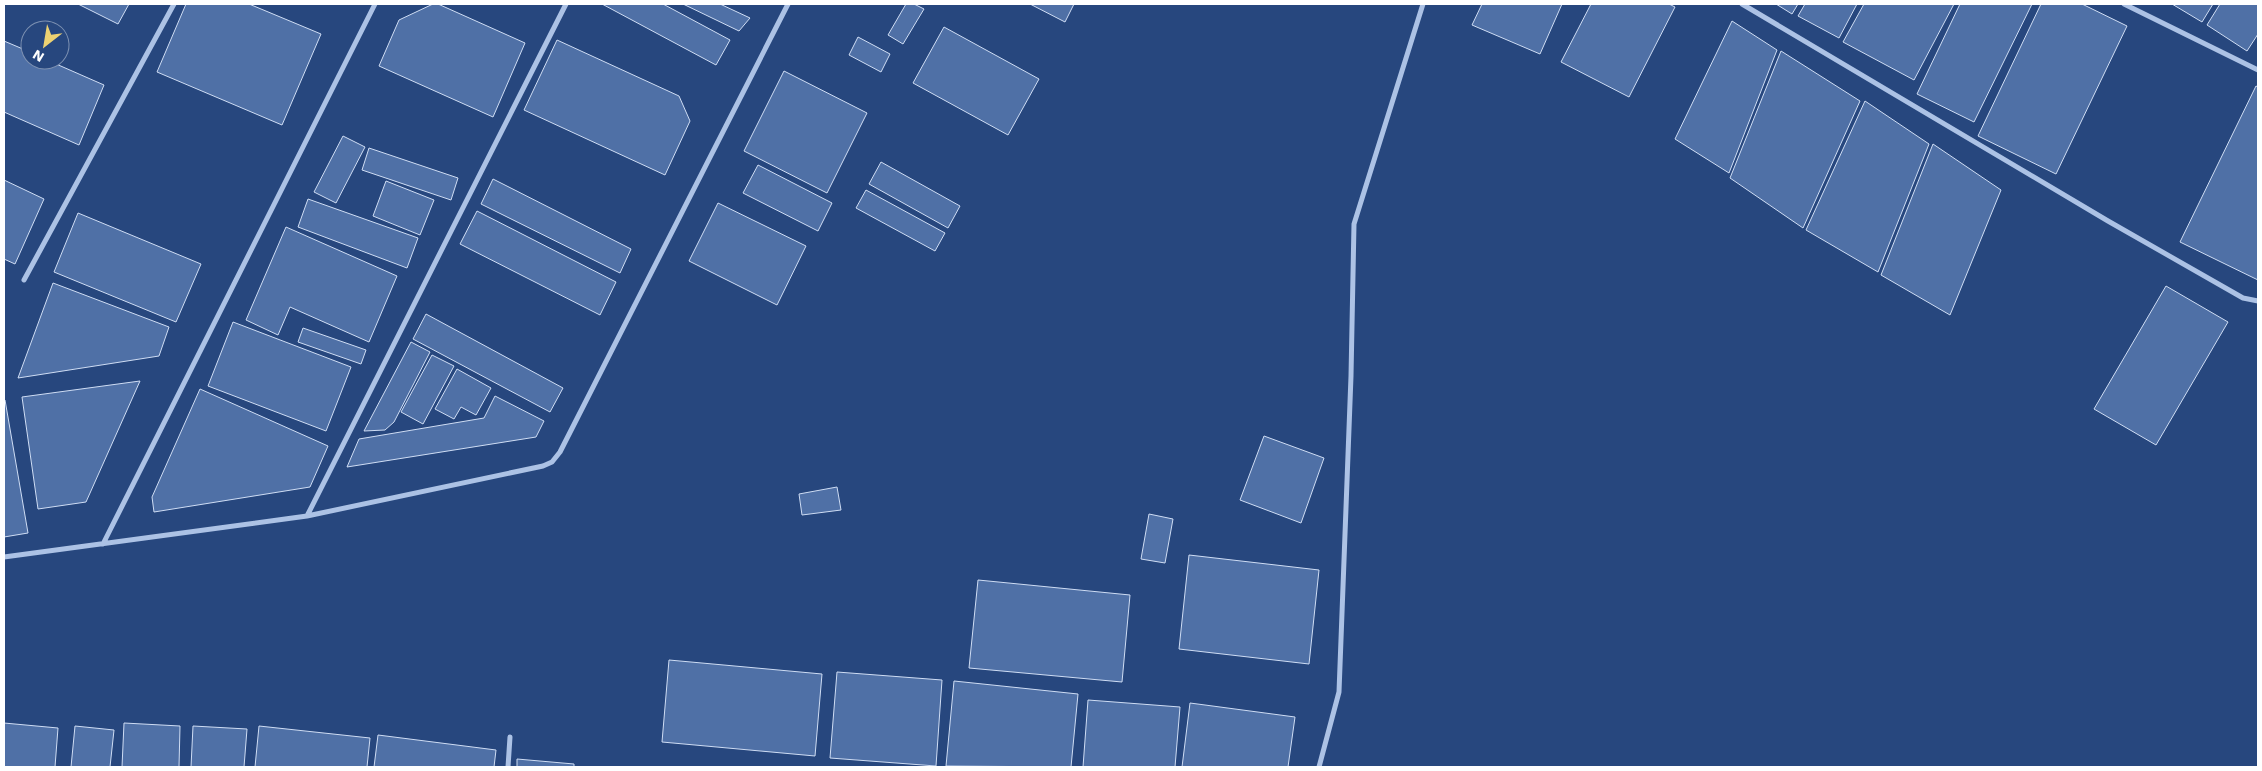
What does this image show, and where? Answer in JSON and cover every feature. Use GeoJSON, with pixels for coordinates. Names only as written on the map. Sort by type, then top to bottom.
{"type":"FeatureCollection","features":[{"type":"Feature","properties":{"kind":"street"},"geometry":{"type":"LineString","coordinates":[[24,280],[174,4]]}},
{"type":"Feature","properties":{"kind":"street"},"geometry":{"type":"LineString","coordinates":[[103,544],[375,4]]}},
{"type":"Feature","properties":{"kind":"street"},"geometry":{"type":"LineString","coordinates":[[307,516],[566,4]]}},
{"type":"Feature","properties":{"kind":"street"},"geometry":{"type":"LineString","coordinates":[[4,557],[307,516],[543,466],[552,462],[560,452],[788,4]]}},
{"type":"Feature","properties":{"kind":"street"},"geometry":{"type":"LineString","coordinates":[[1319,767],[1339,692],[1351,376],[1354,224],[1423,4]]}},
{"type":"Feature","properties":{"kind":"street"},"geometry":{"type":"LineString","coordinates":[[1742,4],[2108,221],[2243,298],[2258,301]]}},
{"type":"Feature","properties":{"kind":"street"},"geometry":{"type":"LineString","coordinates":[[2124,4],[2258,70]]}},
{"type":"Feature","properties":{"kind":"street"},"geometry":{"type":"LineString","coordinates":[[508,767],[510,737]]}},
{"type":"Feature","properties":{"kind":"building"},"geometry":{"type":"Polygon","coordinates":[[[78,4],[129,4],[118,24],[78,4]]]}},
{"type":"Feature","properties":{"kind":"building"},"geometry":{"type":"Polygon","coordinates":[[[186,4],[249,4],[321,34],[282,125],[157,72],[186,4]]]}},
{"type":"Feature","properties":{"kind":"building"},"geometry":{"type":"Polygon","coordinates":[[[433,4],[438,4],[525,43],[493,117],[379,66],[399,20],[433,4]]]}},
{"type":"Feature","properties":{"kind":"building"},"geometry":{"type":"Polygon","coordinates":[[[602,4],[663,4],[730,40],[716,65],[602,4]]]}},
{"type":"Feature","properties":{"kind":"building"},"geometry":{"type":"Polygon","coordinates":[[[683,4],[720,4],[750,18],[739,31],[683,4]]]}},
{"type":"Feature","properties":{"kind":"building"},"geometry":{"type":"Polygon","coordinates":[[[906,4],[914,4],[924,9],[903,44],[888,35],[906,4]]]}},
{"type":"Feature","properties":{"kind":"building"},"geometry":{"type":"Polygon","coordinates":[[[1030,4],[1074,4],[1065,22],[1030,4]]]}},
{"type":"Feature","properties":{"kind":"building"},"geometry":{"type":"Polygon","coordinates":[[[1482,4],[1562,4],[1540,54],[1472,25],[1482,4]]]}},
{"type":"Feature","properties":{"kind":"building"},"geometry":{"type":"Polygon","coordinates":[[[1591,4],[1669,4],[1675,7],[1629,97],[1561,62],[1591,4]]]}},
{"type":"Feature","properties":{"kind":"building"},"geometry":{"type":"Polygon","coordinates":[[[1776,4],[1798,4],[1792,14],[1776,4]]]}},
{"type":"Feature","properties":{"kind":"building"},"geometry":{"type":"Polygon","coordinates":[[[1805,4],[1857,4],[1839,38],[1798,16],[1805,4]]]}},
{"type":"Feature","properties":{"kind":"building"},"geometry":{"type":"Polygon","coordinates":[[[1864,4],[1954,4],[1914,80],[1843,42],[1864,4]]]}},
{"type":"Feature","properties":{"kind":"building"},"geometry":{"type":"Polygon","coordinates":[[[1960,4],[2032,4],[1974,122],[1917,94],[1960,4]]]}},
{"type":"Feature","properties":{"kind":"building"},"geometry":{"type":"Polygon","coordinates":[[[2041,4],[2082,4],[2127,26],[2056,174],[1978,136],[2041,4]]]}},
{"type":"Feature","properties":{"kind":"building"},"geometry":{"type":"Polygon","coordinates":[[[2172,4],[2213,4],[2202,22],[2172,4]]]}},
{"type":"Feature","properties":{"kind":"building"},"geometry":{"type":"Polygon","coordinates":[[[2220,4],[2258,4],[2258,34],[2247,51],[2207,25],[2220,4]]]}},
{"type":"Feature","properties":{"kind":"building"},"geometry":{"type":"Polygon","coordinates":[[[1732,21],[1777,50],[1729,173],[1675,139],[1732,21]]]}},
{"type":"Feature","properties":{"kind":"building"},"geometry":{"type":"Polygon","coordinates":[[[944,27],[1039,79],[1008,135],[913,83],[944,27]]]}},
{"type":"Feature","properties":{"kind":"building"},"geometry":{"type":"Polygon","coordinates":[[[858,37],[890,54],[881,72],[849,55],[858,37]]]}},
{"type":"Feature","properties":{"kind":"building"},"geometry":{"type":"Polygon","coordinates":[[[557,40],[679,96],[690,121],[665,175],[524,110],[557,40]]]}},
{"type":"Feature","properties":{"kind":"building"},"geometry":{"type":"Polygon","coordinates":[[[4,41],[20,48],[20,70],[70,70],[104,85],[79,145],[4,112],[4,41]]]}},
{"type":"Feature","properties":{"kind":"building"},"geometry":{"type":"Polygon","coordinates":[[[1781,51],[1860,101],[1803,228],[1730,178],[1781,51]]]}},
{"type":"Feature","properties":{"kind":"building"},"geometry":{"type":"Polygon","coordinates":[[[784,71],[867,113],[827,193],[744,151],[784,71]]]}},
{"type":"Feature","properties":{"kind":"building"},"geometry":{"type":"Polygon","coordinates":[[[2256,86],[2258,87],[2258,280],[2180,242],[2256,86]]]}},
{"type":"Feature","properties":{"kind":"building"},"geometry":{"type":"Polygon","coordinates":[[[1865,101],[1929,144],[1878,272],[1806,230],[1865,101]]]}},
{"type":"Feature","properties":{"kind":"building"},"geometry":{"type":"Polygon","coordinates":[[[343,136],[365,147],[336,203],[314,192],[343,136]]]}},
{"type":"Feature","properties":{"kind":"building"},"geometry":{"type":"Polygon","coordinates":[[[1933,144],[2001,190],[1950,315],[1881,275],[1933,144]]]}},
{"type":"Feature","properties":{"kind":"building"},"geometry":{"type":"Polygon","coordinates":[[[369,148],[458,178],[451,200],[362,170],[369,148]]]}},
{"type":"Feature","properties":{"kind":"building"},"geometry":{"type":"Polygon","coordinates":[[[881,162],[960,206],[948,228],[869,184],[881,162]]]}},
{"type":"Feature","properties":{"kind":"building"},"geometry":{"type":"Polygon","coordinates":[[[758,165],[832,203],[818,231],[743,193],[758,165]]]}},
{"type":"Feature","properties":{"kind":"building"},"geometry":{"type":"Polygon","coordinates":[[[493,179],[631,249],[620,273],[481,204],[493,179]]]}},
{"type":"Feature","properties":{"kind":"building"},"geometry":{"type":"Polygon","coordinates":[[[4,180],[44,199],[15,264],[4,259],[4,180]]]}},
{"type":"Feature","properties":{"kind":"building"},"geometry":{"type":"Polygon","coordinates":[[[386,181],[434,200],[420,235],[373,216],[386,181]]]}},
{"type":"Feature","properties":{"kind":"building"},"geometry":{"type":"Polygon","coordinates":[[[866,190],[945,233],[935,251],[856,208],[866,190]]]}},
{"type":"Feature","properties":{"kind":"building"},"geometry":{"type":"Polygon","coordinates":[[[308,199],[418,238],[407,268],[298,227],[308,199]]]}},
{"type":"Feature","properties":{"kind":"building"},"geometry":{"type":"Polygon","coordinates":[[[718,203],[806,246],[777,305],[689,261],[718,203]]]}},
{"type":"Feature","properties":{"kind":"building"},"geometry":{"type":"Polygon","coordinates":[[[477,211],[616,282],[600,315],[460,244],[477,211]]]}},
{"type":"Feature","properties":{"kind":"building"},"geometry":{"type":"Polygon","coordinates":[[[78,213],[201,264],[176,322],[54,272],[78,213]]]}},
{"type":"Feature","properties":{"kind":"building"},"geometry":{"type":"Polygon","coordinates":[[[286,227],[397,276],[369,342],[290,307],[278,335],[246,320],[286,227]]]}},
{"type":"Feature","properties":{"kind":"building"},"geometry":{"type":"Polygon","coordinates":[[[53,283],[169,327],[159,356],[18,378],[53,283]]]}},
{"type":"Feature","properties":{"kind":"building"},"geometry":{"type":"Polygon","coordinates":[[[2166,286],[2228,322],[2156,445],[2094,409],[2166,286]]]}},
{"type":"Feature","properties":{"kind":"building"},"geometry":{"type":"Polygon","coordinates":[[[426,314],[563,388],[550,412],[413,339],[426,314]]]}},
{"type":"Feature","properties":{"kind":"building"},"geometry":{"type":"Polygon","coordinates":[[[233,322],[351,367],[326,431],[208,386],[233,322]]]}},
{"type":"Feature","properties":{"kind":"building"},"geometry":{"type":"Polygon","coordinates":[[[303,328],[366,350],[361,364],[298,342],[303,328]]]}},
{"type":"Feature","properties":{"kind":"building"},"geometry":{"type":"Polygon","coordinates":[[[411,342],[430,352],[394,422],[385,430],[364,431],[411,342]]]}},
{"type":"Feature","properties":{"kind":"building"},"geometry":{"type":"Polygon","coordinates":[[[432,355],[454,366],[423,424],[401,412],[432,355]]]}},
{"type":"Feature","properties":{"kind":"building"},"geometry":{"type":"Polygon","coordinates":[[[457,369],[491,388],[476,415],[461,407],[454,419],[435,409],[457,369]]]}},
{"type":"Feature","properties":{"kind":"building"},"geometry":{"type":"Polygon","coordinates":[[[140,381],[86,502],[38,509],[22,397],[140,381]]]}},
{"type":"Feature","properties":{"kind":"building"},"geometry":{"type":"Polygon","coordinates":[[[200,389],[328,446],[310,487],[154,512],[152,497],[200,389]]]}},
{"type":"Feature","properties":{"kind":"building"},"geometry":{"type":"Polygon","coordinates":[[[495,396],[544,421],[536,437],[347,467],[359,439],[484,418],[495,396]]]}},
{"type":"Feature","properties":{"kind":"building"},"geometry":{"type":"Polygon","coordinates":[[[4,400],[28,533],[4,537],[4,400]]]}},
{"type":"Feature","properties":{"kind":"building"},"geometry":{"type":"Polygon","coordinates":[[[1264,436],[1324,458],[1301,523],[1240,500],[1264,436]]]}},
{"type":"Feature","properties":{"kind":"building"},"geometry":{"type":"Polygon","coordinates":[[[837,487],[841,510],[802,515],[799,494],[837,487]]]}},
{"type":"Feature","properties":{"kind":"building"},"geometry":{"type":"Polygon","coordinates":[[[1149,514],[1173,519],[1165,563],[1141,559],[1149,514]]]}},
{"type":"Feature","properties":{"kind":"building"},"geometry":{"type":"Polygon","coordinates":[[[1189,555],[1319,570],[1309,664],[1179,649],[1189,555]]]}},
{"type":"Feature","properties":{"kind":"building"},"geometry":{"type":"Polygon","coordinates":[[[978,580],[1130,595],[1122,682],[969,668],[978,580]]]}},
{"type":"Feature","properties":{"kind":"building"},"geometry":{"type":"Polygon","coordinates":[[[669,660],[822,674],[815,756],[662,742],[669,660]]]}},
{"type":"Feature","properties":{"kind":"building"},"geometry":{"type":"Polygon","coordinates":[[[837,672],[942,680],[936,766],[830,758],[837,672]]]}},
{"type":"Feature","properties":{"kind":"building"},"geometry":{"type":"Polygon","coordinates":[[[954,681],[1078,694],[1071,767],[946,766],[954,681]]]}},
{"type":"Feature","properties":{"kind":"building"},"geometry":{"type":"Polygon","coordinates":[[[1088,700],[1180,707],[1175,767],[1083,767],[1088,700]]]}},
{"type":"Feature","properties":{"kind":"building"},"geometry":{"type":"Polygon","coordinates":[[[1190,703],[1295,717],[1288,767],[1182,767],[1190,703]]]}},
{"type":"Feature","properties":{"kind":"building"},"geometry":{"type":"Polygon","coordinates":[[[4,723],[58,728],[55,767],[4,767],[4,723]]]}},
{"type":"Feature","properties":{"kind":"building"},"geometry":{"type":"Polygon","coordinates":[[[124,723],[180,726],[179,767],[122,767],[124,723]]]}},
{"type":"Feature","properties":{"kind":"building"},"geometry":{"type":"Polygon","coordinates":[[[75,726],[114,730],[110,767],[71,767],[75,726]]]}},
{"type":"Feature","properties":{"kind":"building"},"geometry":{"type":"Polygon","coordinates":[[[193,726],[247,729],[244,767],[191,767],[193,726]]]}},
{"type":"Feature","properties":{"kind":"building"},"geometry":{"type":"Polygon","coordinates":[[[259,726],[370,738],[367,767],[255,767],[259,726]]]}},
{"type":"Feature","properties":{"kind":"building"},"geometry":{"type":"Polygon","coordinates":[[[378,735],[496,750],[494,767],[374,767],[378,735]]]}},
{"type":"Feature","properties":{"kind":"building"},"geometry":{"type":"Polygon","coordinates":[[[517,759],[574,764],[574,767],[517,767],[517,759]]]}}]}
